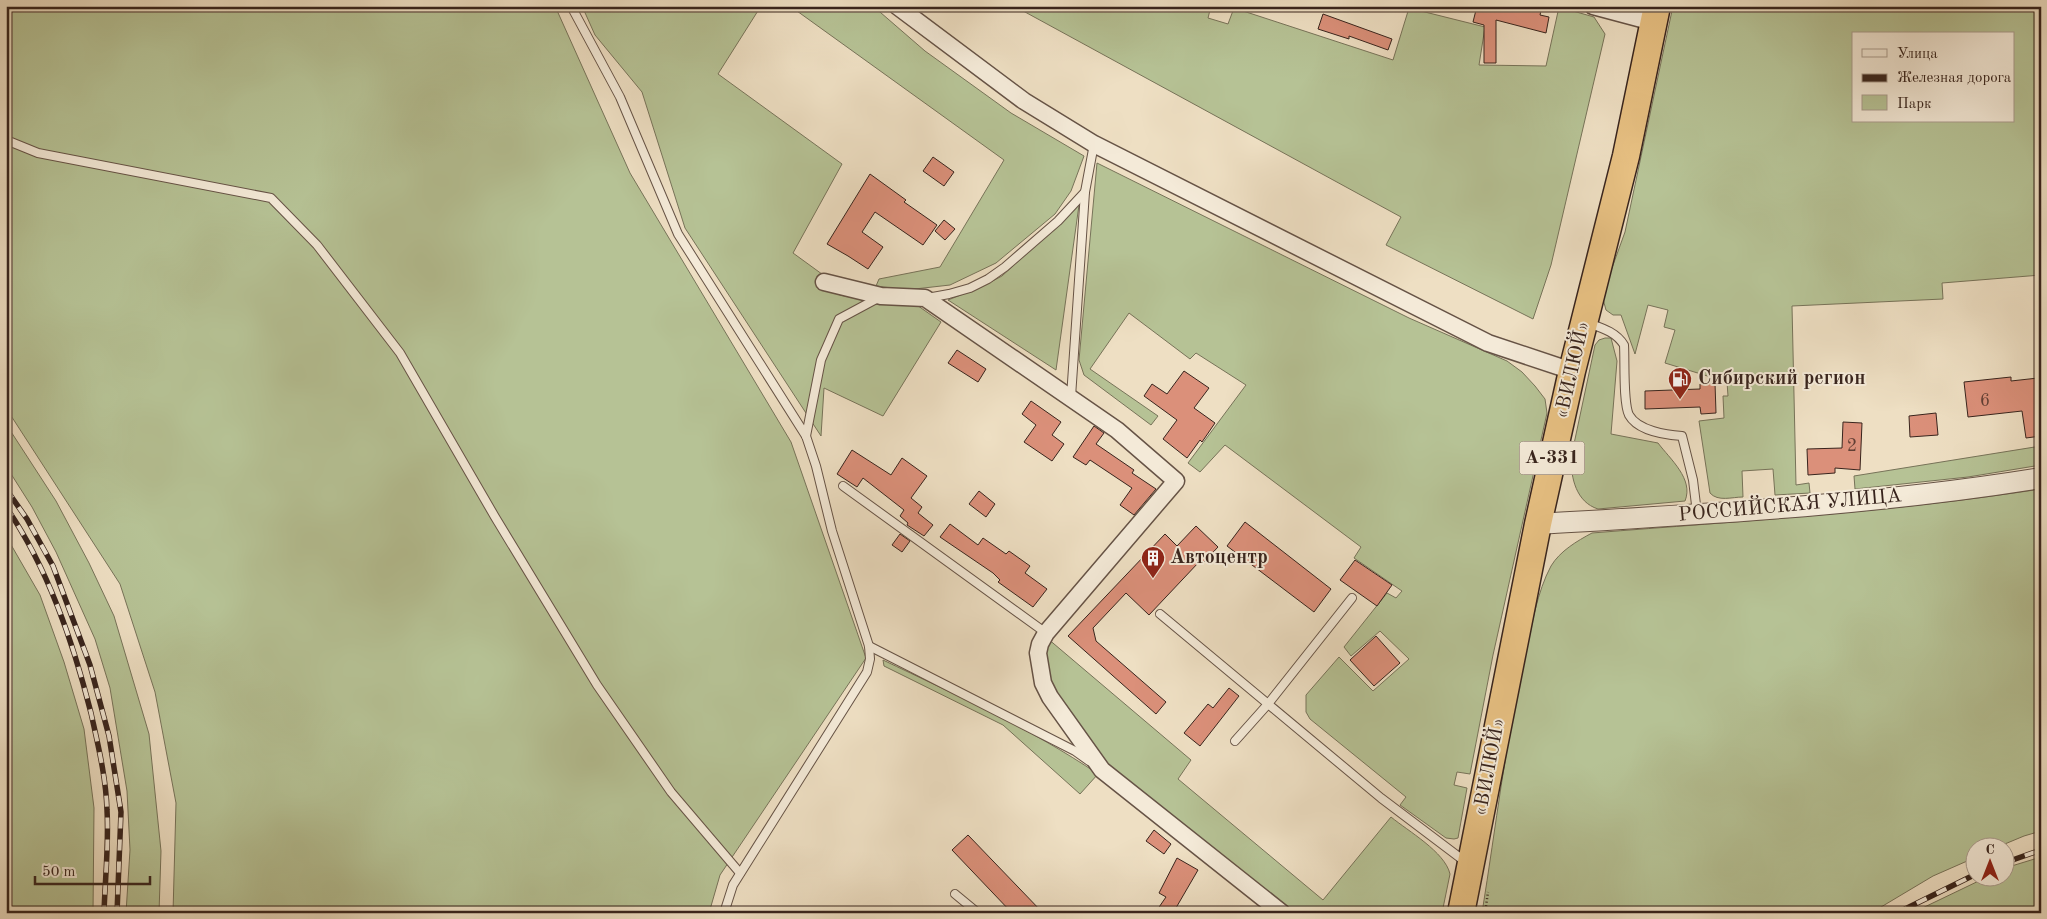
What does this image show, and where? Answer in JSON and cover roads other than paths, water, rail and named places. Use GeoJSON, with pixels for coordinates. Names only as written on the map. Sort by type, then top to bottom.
{"type":"FeatureCollection","features":[{"type":"Feature","properties":{"kind":"highway","name":"«ВИЛЮЙ»"},"geometry":{"type":"LineString","coordinates":[[1461,913],[1538,524],[1572,371],[1626,156],[1655,14]]}},
{"type":"Feature","properties":{"kind":"street"},"geometry":{"type":"LineString","coordinates":[[897,6],[1024,101],[1094,144],[1488,343],[1572,371]]}},
{"type":"Feature","properties":{"kind":"street"},"geometry":{"type":"LineString","coordinates":[[1593,6],[1655,14]]}},
{"type":"Feature","properties":{"kind":"street"},"geometry":{"type":"LineString","coordinates":[[824,282],[881,296],[925,298],[1116,430],[1176,481],[1046,633],[1038,653],[1043,683],[1050,697],[1102,770],[1282,913]]}},
{"type":"Feature","properties":{"kind":"street","name":"РОССИЙСКАЯ УЛИЦА"},"geometry":{"type":"LineString","coordinates":[[1538,524],[1698,514],[1960,491],[2041,478]]}},
{"type":"Feature","properties":{"kind":"lane"},"geometry":{"type":"LineString","coordinates":[[571,6],[620,97],[678,234],[806,436],[832,531],[869,646],[870,659],[867,672],[740,873],[733,885],[724,913]]}},
{"type":"Feature","properties":{"kind":"lane"},"geometry":{"type":"LineString","coordinates":[[6,140],[38,153],[271,198],[317,245],[400,353],[495,518],[597,685],[671,792],[740,873]]}},
{"type":"Feature","properties":{"kind":"lane"},"geometry":{"type":"LineString","coordinates":[[1071,398],[1085,192],[1094,144]]}},
{"type":"Feature","properties":{"kind":"lane"},"geometry":{"type":"LineString","coordinates":[[925,298],[970,288],[988,279],[1005,267],[1058,221],[1085,192]]}},
{"type":"Feature","properties":{"kind":"lane"},"geometry":{"type":"LineString","coordinates":[[806,436],[822,360],[839,319],[881,296]]}},
{"type":"Feature","properties":{"kind":"lane"},"geometry":{"type":"LineString","coordinates":[[1584,322],[1611,332],[1624,345],[1626,403],[1629,415],[1635,422],[1648,429],[1682,436],[1693,480],[1698,514]]}},
{"type":"Feature","properties":{"kind":"lane"},"geometry":{"type":"LineString","coordinates":[[843,486],[1046,633]]}},
{"type":"Feature","properties":{"kind":"lane"},"geometry":{"type":"LineString","coordinates":[[1236,741],[1268,704],[1352,598]]}},
{"type":"Feature","properties":{"kind":"lane"},"geometry":{"type":"LineString","coordinates":[[1160,614],[1381,798],[1470,866]]}},
{"type":"Feature","properties":{"kind":"lane"},"geometry":{"type":"LineString","coordinates":[[869,646],[1075,751],[1102,770]]}},
{"type":"Feature","properties":{"kind":"lane"},"geometry":{"type":"LineString","coordinates":[[955,894],[978,913]]}},
{"type":"Feature","properties":{"kind":"railway"},"geometry":{"type":"LineString","coordinates":[[6,489],[27,519],[53,566],[90,665],[109,736],[121,812],[117,913]]}},
{"type":"Feature","properties":{"kind":"railway"},"geometry":{"type":"LineString","coordinates":[[6,507],[21,530],[58,606],[76,659],[91,713],[101,761],[106,798],[108,836],[104,913]]}},
{"type":"Feature","properties":{"kind":"railway"},"geometry":{"type":"LineString","coordinates":[[2014,859],[2041,850]]}},
{"type":"Feature","properties":{"kind":"railway"},"geometry":{"type":"LineString","coordinates":[[1897,913],[1964,880]]}},
{"type":"Feature","properties":{"kind":"place","name":"Сибирский регион"},"geometry":{"type":"Point","coordinates":[1680,400]}},
{"type":"Feature","properties":{"kind":"place","name":"Автоцентр"},"geometry":{"type":"Point","coordinates":[1153,579]}}]}
